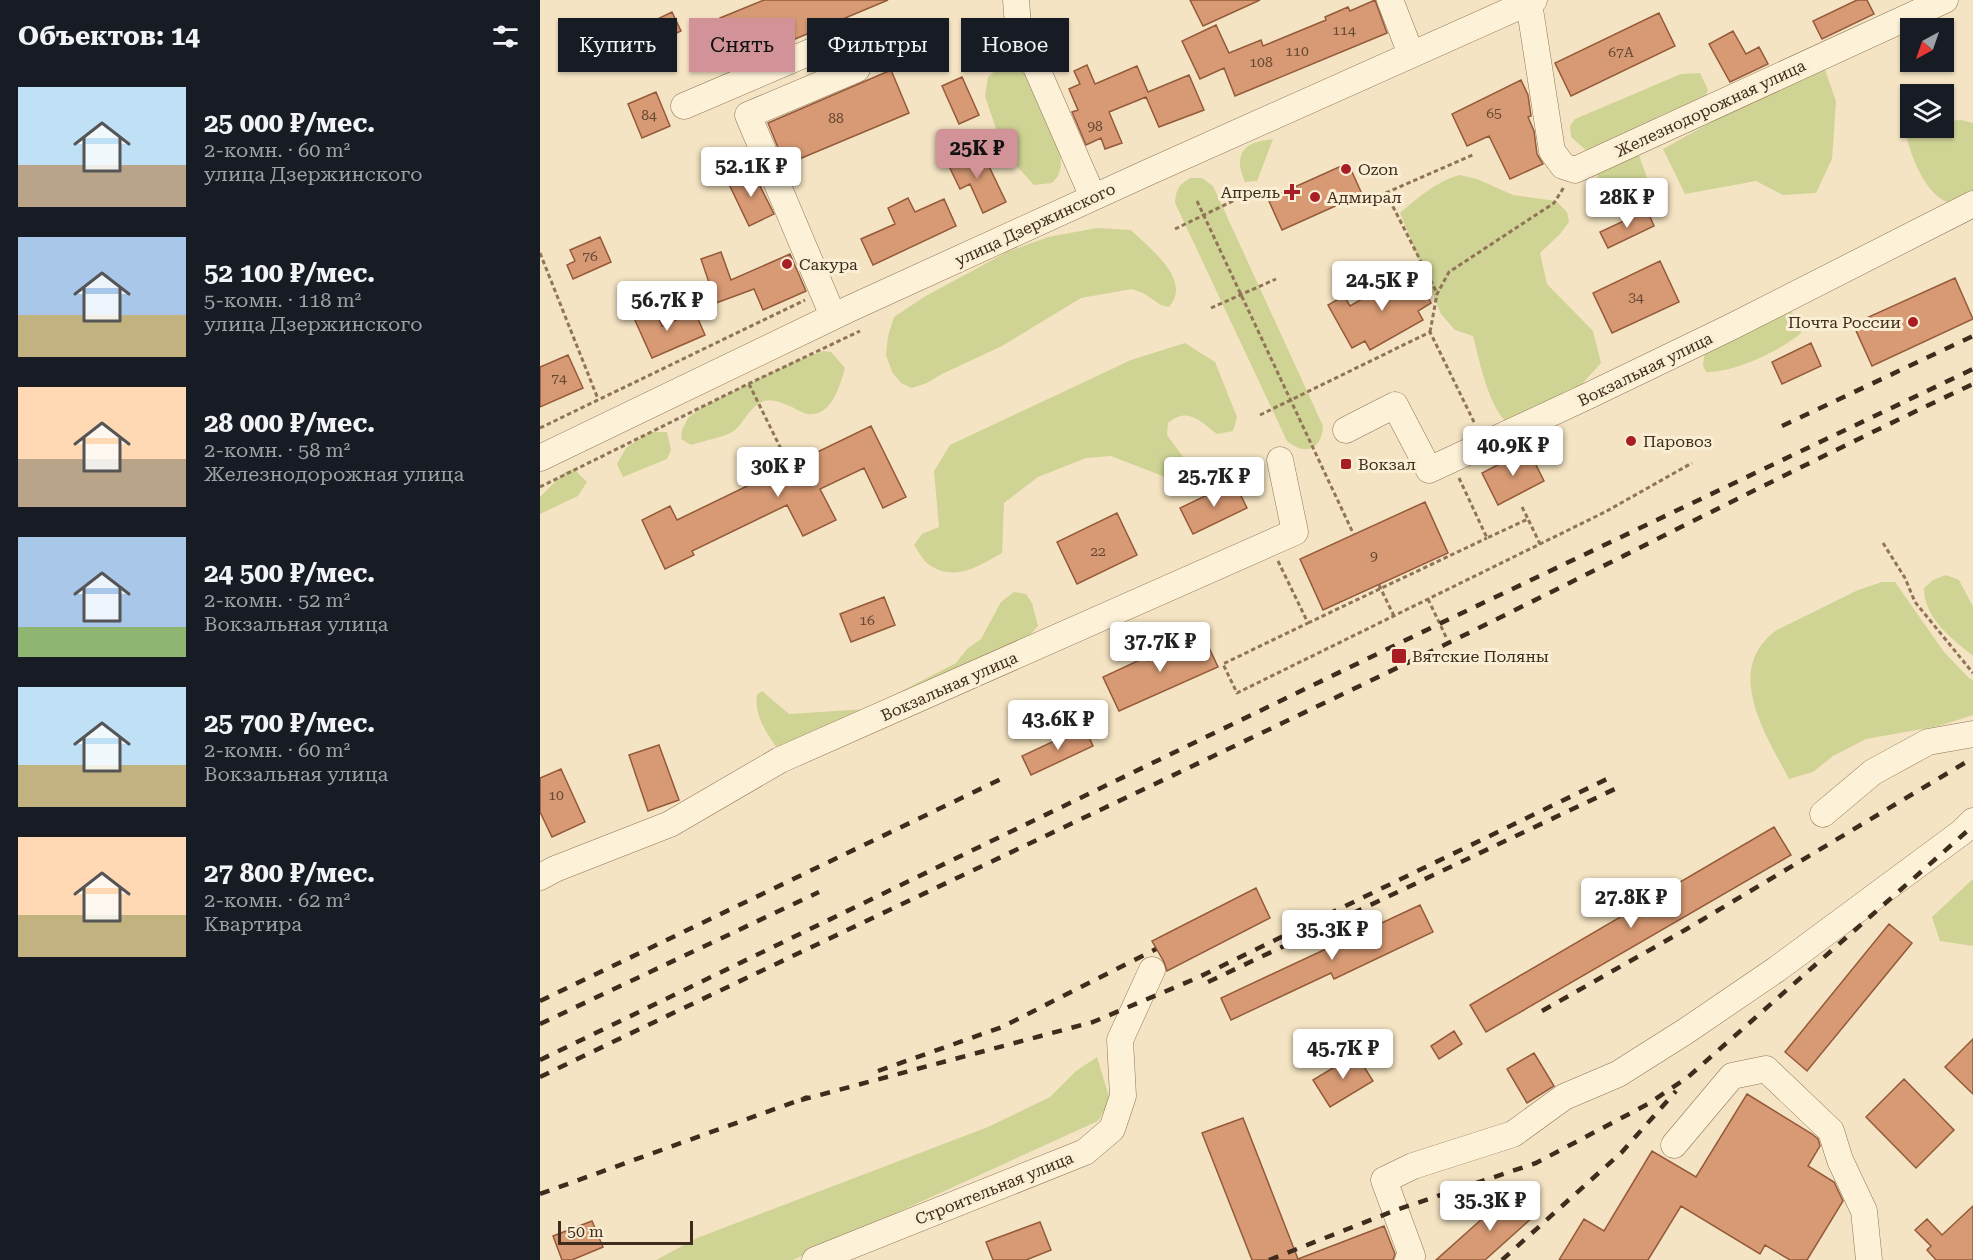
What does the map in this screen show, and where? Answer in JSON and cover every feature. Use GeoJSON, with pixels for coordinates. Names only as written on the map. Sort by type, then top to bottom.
{"type":"FeatureCollection","features":[{"type":"Feature","properties":{"kind":"street"},"geometry":{"type":"LineString","coordinates":[[1016,0],[1018,26],[1093,197]]}},
{"type":"Feature","properties":{"kind":"street"},"geometry":{"type":"LineString","coordinates":[[1390,0],[1412,54]]}},
{"type":"Feature","properties":{"kind":"street","name":"Железнодорожная улица"},"geometry":{"type":"LineString","coordinates":[[1575,170],[1944,0]]}},
{"type":"Feature","properties":{"kind":"street"},"geometry":{"type":"LineString","coordinates":[[1532,1],[1552,151],[1563,166],[1575,170]]}},
{"type":"Feature","properties":{"kind":"street","name":"улица Дзержинского"},"geometry":{"type":"LineString","coordinates":[[540,458],[743,373],[833,316],[1532,1]]}},
{"type":"Feature","properties":{"kind":"street"},"geometry":{"type":"LineString","coordinates":[[684,106],[843,38],[857,69],[748,115]]}},
{"type":"Feature","properties":{"kind":"street"},"geometry":{"type":"LineString","coordinates":[[734,84],[833,316]]}},
{"type":"Feature","properties":{"kind":"street","name":"Вокзальная улица"},"geometry":{"type":"LineString","coordinates":[[1346,430],[1395,405],[1429,470],[1721,332],[1973,204]]}},
{"type":"Feature","properties":{"kind":"street","name":"Вокзальная улица"},"geometry":{"type":"LineString","coordinates":[[540,877],[555,869],[670,825],[780,760],[1295,532],[1280,460]]}},
{"type":"Feature","properties":{"kind":"street"},"geometry":{"type":"LineString","coordinates":[[1823,814],[1873,772],[1928,742],[1973,734]]}},
{"type":"Feature","properties":{"kind":"street"},"geometry":{"type":"LineString","coordinates":[[1408,1260],[1412,1256],[1384,1180],[1413,1166],[1513,1134],[1564,1097],[1618,1074],[1777,969],[1962,832],[1973,821]]}},
{"type":"Feature","properties":{"kind":"street","name":"Строительная улица"},"geometry":{"type":"LineString","coordinates":[[815,1260],[1085,1152],[1112,1129],[1123,1096],[1120,1040],[1152,970]]}},
{"type":"Feature","properties":{"kind":"street"},"geometry":{"type":"LineString","coordinates":[[1674,1145],[1732,1076],[1766,1069],[1831,1131],[1840,1160],[1864,1210],[1869,1260]]}},
{"type":"Feature","properties":{"kind":"path"},"geometry":{"type":"LineString","coordinates":[[1372,200],[1475,154]]}},
{"type":"Feature","properties":{"kind":"path"},"geometry":{"type":"LineString","coordinates":[[1485,444],[1430,332],[1437,294],[1449,273],[1554,203],[1575,170]]}},
{"type":"Feature","properties":{"kind":"path"},"geometry":{"type":"LineString","coordinates":[[1386,193],[1437,294]]}},
{"type":"Feature","properties":{"kind":"path"},"geometry":{"type":"LineString","coordinates":[[1175,229],[1239,198]]}},
{"type":"Feature","properties":{"kind":"path"},"geometry":{"type":"LineString","coordinates":[[1197,201],[1354,535]]}},
{"type":"Feature","properties":{"kind":"path"},"geometry":{"type":"LineString","coordinates":[[540,253],[598,399]]}},
{"type":"Feature","properties":{"kind":"path"},"geometry":{"type":"LineString","coordinates":[[1211,308],[1276,279]]}},
{"type":"Feature","properties":{"kind":"path"},"geometry":{"type":"LineString","coordinates":[[540,428],[823,292]]}},
{"type":"Feature","properties":{"kind":"path"},"geometry":{"type":"LineString","coordinates":[[540,487],[743,373],[860,331]]}},
{"type":"Feature","properties":{"kind":"path"},"geometry":{"type":"LineString","coordinates":[[1260,415],[1430,332]]}},
{"type":"Feature","properties":{"kind":"path"},"geometry":{"type":"LineString","coordinates":[[727,338],[784,455]]}},
{"type":"Feature","properties":{"kind":"path"},"geometry":{"type":"LineString","coordinates":[[1450,460],[1487,538]]}},
{"type":"Feature","properties":{"kind":"path"},"geometry":{"type":"LineString","coordinates":[[1528,519],[1223,664],[1237,693],[1605,512],[1692,462]]}},
{"type":"Feature","properties":{"kind":"path"},"geometry":{"type":"LineString","coordinates":[[1522,507],[1540,544]]}},
{"type":"Feature","properties":{"kind":"path"},"geometry":{"type":"LineString","coordinates":[[1270,543],[1308,623]]}},
{"type":"Feature","properties":{"kind":"path"},"geometry":{"type":"LineString","coordinates":[[1883,543],[1905,578],[1915,602],[1973,673]]}},
{"type":"Feature","properties":{"kind":"path"},"geometry":{"type":"LineString","coordinates":[[1379,585],[1394,616]]}},
{"type":"Feature","properties":{"kind":"path"},"geometry":{"type":"LineString","coordinates":[[1428,599],[1446,638]]}},
{"type":"Feature","properties":{"kind":"green space"},"geometry":{"type":"Polygon","coordinates":[[[1824,67],[1836,101],[1832,159],[1816,193],[1783,195],[1756,181],[1685,194],[1663,149],[1758,96],[1824,67]]]}},
{"type":"Feature","properties":{"kind":"green space"},"geometry":{"type":"Polygon","coordinates":[[[994,72],[1024,72],[1032,81],[1060,148],[1061,167],[1052,183],[1034,185],[1004,152],[985,96],[988,77],[994,72]]]}},
{"type":"Feature","properties":{"kind":"green space"},"geometry":{"type":"Polygon","coordinates":[[[1700,73],[1708,90],[1703,101],[1658,117],[1643,136],[1639,153],[1647,182],[1643,199],[1626,206],[1613,206],[1603,196],[1600,189],[1596,159],[1571,137],[1570,126],[1575,119],[1681,74],[1700,73]]]}},
{"type":"Feature","properties":{"kind":"green space"},"geometry":{"type":"Polygon","coordinates":[[[1954,120],[1973,123],[1973,196],[1951,203],[1943,200],[1928,186],[1917,167],[1907,139],[1954,138],[1954,120]]]}},
{"type":"Feature","properties":{"kind":"green space"},"geometry":{"type":"Polygon","coordinates":[[[1273,139],[1257,181],[1245,182],[1240,164],[1243,151],[1256,142],[1273,139]]]}},
{"type":"Feature","properties":{"kind":"green space"},"geometry":{"type":"Polygon","coordinates":[[[1459,175],[1477,179],[1513,195],[1556,201],[1567,212],[1569,222],[1540,253],[1547,284],[1593,331],[1601,363],[1581,385],[1565,391],[1551,403],[1505,421],[1493,403],[1473,336],[1455,330],[1441,314],[1400,213],[1435,186],[1459,175]]]}},
{"type":"Feature","properties":{"kind":"green space"},"geometry":{"type":"Polygon","coordinates":[[[1191,178],[1202,178],[1213,186],[1323,426],[1319,441],[1311,448],[1300,448],[1287,441],[1175,203],[1179,188],[1191,178]]]}},
{"type":"Feature","properties":{"kind":"green space"},"geometry":{"type":"Polygon","coordinates":[[[1097,228],[1131,230],[1157,255],[1166,265],[1176,286],[1175,297],[1169,307],[1132,289],[1081,298],[1002,346],[927,383],[912,388],[901,383],[892,372],[886,355],[888,336],[894,317],[924,297],[1007,252],[1048,237],[1097,228]]]}},
{"type":"Feature","properties":{"kind":"green space"},"geometry":{"type":"Polygon","coordinates":[[[1785,311],[1791,312],[1801,321],[1801,333],[1792,340],[1743,365],[1706,372],[1703,365],[1705,350],[1785,311]]]}},
{"type":"Feature","properties":{"kind":"green space"},"geometry":{"type":"Polygon","coordinates":[[[1185,343],[1215,362],[1237,417],[1233,431],[1217,434],[1194,417],[1182,416],[1168,423],[1167,435],[1187,462],[1187,471],[1178,482],[1111,456],[1086,458],[1038,477],[1004,503],[1002,553],[975,567],[957,572],[938,570],[924,560],[914,545],[922,534],[939,527],[934,471],[950,445],[1131,360],[1185,343]]]}},
{"type":"Feature","properties":{"kind":"green space"},"geometry":{"type":"Polygon","coordinates":[[[823,351],[831,352],[845,368],[834,398],[823,410],[816,414],[808,414],[778,402],[764,401],[755,406],[739,426],[731,432],[691,445],[681,439],[682,430],[688,418],[702,407],[795,361],[823,351]]]}},
{"type":"Feature","properties":{"kind":"green space"},"geometry":{"type":"Polygon","coordinates":[[[649,432],[667,432],[671,450],[667,459],[623,477],[617,464],[626,448],[649,432]]]}},
{"type":"Feature","properties":{"kind":"green space"},"geometry":{"type":"Polygon","coordinates":[[[574,469],[587,482],[578,496],[540,514],[540,497],[565,472],[574,469]]]}},
{"type":"Feature","properties":{"kind":"green space"},"geometry":{"type":"Polygon","coordinates":[[[1946,575],[1959,580],[1973,607],[1973,656],[1940,626],[1925,599],[1924,588],[1933,580],[1946,575]]]}},
{"type":"Feature","properties":{"kind":"green space"},"geometry":{"type":"Polygon","coordinates":[[[1882,582],[1895,582],[1944,652],[1973,680],[1973,715],[1939,726],[1866,739],[1833,756],[1813,772],[1789,779],[1770,743],[1754,703],[1751,683],[1752,664],[1761,646],[1777,630],[1858,590],[1882,582]]]}},
{"type":"Feature","properties":{"kind":"green space"},"geometry":{"type":"Polygon","coordinates":[[[1014,592],[1026,594],[1032,603],[1038,626],[1013,654],[779,751],[759,718],[757,695],[762,691],[789,714],[867,709],[956,663],[967,649],[981,639],[1001,602],[1014,592]]]}},
{"type":"Feature","properties":{"kind":"green space"},"geometry":{"type":"Polygon","coordinates":[[[1973,879],[1973,946],[1940,941],[1932,917],[1973,879]]]}},
{"type":"Feature","properties":{"kind":"green space"},"geometry":{"type":"Polygon","coordinates":[[[1097,1057],[1110,1100],[1098,1121],[793,1260],[656,1260],[697,1238],[988,1127],[1050,1097],[1076,1071],[1097,1057]]]}},
{"type":"Feature","properties":{"kind":"building"},"geometry":{"type":"Polygon","coordinates":[[[764,0],[888,0],[845,18],[807,18],[807,34],[795,39],[795,18],[720,18],[764,0]]]}},
{"type":"Feature","properties":{"kind":"building"},"geometry":{"type":"Polygon","coordinates":[[[1190,0],[1260,0],[1203,26],[1190,0]]]}},
{"type":"Feature","properties":{"kind":"building"},"geometry":{"type":"Polygon","coordinates":[[[1375,0],[1387,33],[1235,96],[1224,68],[1200,79],[1182,41],[1216,25],[1229,53],[1261,40],[1263,46],[1326,20],[1325,17],[1348,7],[1350,11],[1375,0]]]}},
{"type":"Feature","properties":{"kind":"building"},"geometry":{"type":"Polygon","coordinates":[[[1857,0],[1867,0],[1874,14],[1822,39],[1813,21],[1857,0]]]}},
{"type":"Feature","properties":{"kind":"building"},"geometry":{"type":"Polygon","coordinates":[[[672,12],[675,18],[660,18],[672,12]]]}},
{"type":"Feature","properties":{"kind":"building"},"geometry":{"type":"Polygon","coordinates":[[[1659,13],[1675,46],[1571,96],[1555,63],[1659,13]]]}},
{"type":"Feature","properties":{"kind":"building"},"geometry":{"type":"Polygon","coordinates":[[[1733,31],[1746,54],[1759,47],[1768,64],[1730,82],[1709,44],[1733,31]]]}},
{"type":"Feature","properties":{"kind":"building"},"geometry":{"type":"Polygon","coordinates":[[[1087,65],[1095,84],[1137,66],[1148,92],[1189,75],[1204,110],[1159,127],[1146,97],[1109,112],[1122,143],[1105,149],[1101,138],[1086,145],[1072,112],[1078,110],[1069,89],[1080,84],[1074,71],[1087,65]]]}},
{"type":"Feature","properties":{"kind":"building"},"geometry":{"type":"Polygon","coordinates":[[[886,72],[892,72],[909,113],[785,165],[768,123],[886,72]]]}},
{"type":"Feature","properties":{"kind":"building"},"geometry":{"type":"Polygon","coordinates":[[[962,77],[979,115],[959,124],[942,86],[962,77]]]}},
{"type":"Feature","properties":{"kind":"building"},"geometry":{"type":"Polygon","coordinates":[[[1521,80],[1528,95],[1531,116],[1528,117],[1534,131],[1537,154],[1543,164],[1510,179],[1489,136],[1467,146],[1452,114],[1521,80]]]}},
{"type":"Feature","properties":{"kind":"building"},"geometry":{"type":"Polygon","coordinates":[[[656,92],[670,126],[642,138],[628,104],[656,92]]]}},
{"type":"Feature","properties":{"kind":"building"},"geometry":{"type":"Polygon","coordinates":[[[959,152],[964,163],[983,154],[1006,202],[983,213],[970,184],[960,189],[945,158],[959,152]]]}},
{"type":"Feature","properties":{"kind":"building","name":"Адмирал"},"geometry":{"type":"Polygon","coordinates":[[[1348,163],[1362,194],[1282,230],[1268,199],[1348,163]]]}},
{"type":"Feature","properties":{"kind":"building"},"geometry":{"type":"Polygon","coordinates":[[[752,170],[774,214],[749,226],[728,182],[752,170]]]}},
{"type":"Feature","properties":{"kind":"building"},"geometry":{"type":"Polygon","coordinates":[[[908,198],[915,212],[944,199],[956,226],[873,265],[861,239],[895,224],[888,208],[908,198]]]}},
{"type":"Feature","properties":{"kind":"building"},"geometry":{"type":"Polygon","coordinates":[[[1647,210],[1654,226],[1608,248],[1600,232],[1647,210]]]}},
{"type":"Feature","properties":{"kind":"building"},"geometry":{"type":"Polygon","coordinates":[[[600,237],[611,262],[573,279],[567,265],[575,261],[570,250],[600,237]]]}},
{"type":"Feature","properties":{"kind":"building"},"geometry":{"type":"Polygon","coordinates":[[[721,252],[731,280],[790,254],[806,291],[763,310],[754,289],[716,303],[701,259],[721,252]]]}},
{"type":"Feature","properties":{"kind":"building"},"geometry":{"type":"Polygon","coordinates":[[[1660,261],[1679,302],[1612,333],[1593,293],[1660,261]]]}},
{"type":"Feature","properties":{"kind":"building"},"geometry":{"type":"Polygon","coordinates":[[[1413,270],[1431,303],[1418,311],[1423,320],[1370,350],[1365,341],[1352,348],[1328,305],[1344,296],[1350,306],[1413,270]]]}},
{"type":"Feature","properties":{"kind":"building","name":"Почта России"},"geometry":{"type":"Polygon","coordinates":[[[1955,278],[1973,319],[1872,366],[1853,324],[1955,278]]]}},
{"type":"Feature","properties":{"kind":"building"},"geometry":{"type":"Polygon","coordinates":[[[654,307],[662,326],[695,312],[705,335],[652,358],[633,316],[654,307]]]}},
{"type":"Feature","properties":{"kind":"building"},"geometry":{"type":"Polygon","coordinates":[[[1811,343],[1821,366],[1782,384],[1772,362],[1811,343]]]}},
{"type":"Feature","properties":{"kind":"building"},"geometry":{"type":"Polygon","coordinates":[[[568,355],[583,388],[540,407],[540,367],[568,355]]]}},
{"type":"Feature","properties":{"kind":"building"},"geometry":{"type":"Polygon","coordinates":[[[871,426],[906,497],[883,508],[864,468],[820,489],[836,520],[803,536],[787,505],[692,551],[694,555],[665,569],[642,520],[670,506],[677,520],[871,426]]]}},
{"type":"Feature","properties":{"kind":"building"},"geometry":{"type":"Polygon","coordinates":[[[1528,449],[1544,481],[1498,505],[1482,473],[1528,449]]]}},
{"type":"Feature","properties":{"kind":"building"},"geometry":{"type":"Polygon","coordinates":[[[1234,482],[1247,508],[1193,534],[1180,508],[1234,482]]]}},
{"type":"Feature","properties":{"kind":"building"},"geometry":{"type":"Polygon","coordinates":[[[1425,502],[1448,553],[1323,610],[1300,559],[1425,502]]]}},
{"type":"Feature","properties":{"kind":"building"},"geometry":{"type":"Polygon","coordinates":[[[1117,513],[1137,555],[1077,584],[1057,542],[1117,513]]]}},
{"type":"Feature","properties":{"kind":"building"},"geometry":{"type":"Polygon","coordinates":[[[884,597],[895,625],[851,642],[840,614],[884,597]]]}},
{"type":"Feature","properties":{"kind":"building"},"geometry":{"type":"Polygon","coordinates":[[[1203,635],[1218,667],[1119,711],[1103,677],[1146,657],[1148,661],[1203,635]]]}},
{"type":"Feature","properties":{"kind":"building"},"geometry":{"type":"Polygon","coordinates":[[[1084,727],[1093,746],[1031,775],[1022,756],[1084,727]]]}},
{"type":"Feature","properties":{"kind":"building"},"geometry":{"type":"Polygon","coordinates":[[[659,745],[679,800],[648,811],[629,755],[659,745]]]}},
{"type":"Feature","properties":{"kind":"building"},"geometry":{"type":"Polygon","coordinates":[[[561,769],[585,822],[552,837],[540,812],[540,778],[561,769]]]}},
{"type":"Feature","properties":{"kind":"building"},"geometry":{"type":"Polygon","coordinates":[[[1774,827],[1791,855],[1486,1032],[1470,1005],[1774,827]]]}},
{"type":"Feature","properties":{"kind":"building"},"geometry":{"type":"Polygon","coordinates":[[[1256,888],[1270,918],[1167,971],[1152,941],[1256,888]]]}},
{"type":"Feature","properties":{"kind":"building"},"geometry":{"type":"Polygon","coordinates":[[[1420,905],[1433,932],[1334,979],[1331,973],[1231,1020],[1221,998],[1420,905]]]}},
{"type":"Feature","properties":{"kind":"building"},"geometry":{"type":"Polygon","coordinates":[[[1889,924],[1912,943],[1807,1071],[1785,1052],[1889,924]]]}},
{"type":"Feature","properties":{"kind":"building"},"geometry":{"type":"Polygon","coordinates":[[[1454,1031],[1462,1044],[1439,1059],[1431,1046],[1454,1031]]]}},
{"type":"Feature","properties":{"kind":"building"},"geometry":{"type":"Polygon","coordinates":[[[1973,1039],[1973,1094],[1945,1067],[1973,1039]]]}},
{"type":"Feature","properties":{"kind":"building"},"geometry":{"type":"Polygon","coordinates":[[[1534,1053],[1554,1086],[1527,1103],[1507,1069],[1534,1053]]]}},
{"type":"Feature","properties":{"kind":"building"},"geometry":{"type":"Polygon","coordinates":[[[1356,1054],[1373,1081],[1330,1107],[1313,1080],[1356,1054]]]}},
{"type":"Feature","properties":{"kind":"building"},"geometry":{"type":"Polygon","coordinates":[[[1904,1079],[1954,1130],[1916,1168],[1866,1117],[1904,1079]]]}},
{"type":"Feature","properties":{"kind":"building"},"geometry":{"type":"Polygon","coordinates":[[[1747,1094],[1818,1139],[1820,1146],[1808,1166],[1834,1182],[1843,1201],[1807,1260],[1790,1260],[1765,1245],[1760,1254],[1681,1206],[1648,1260],[1559,1260],[1584,1219],[1604,1231],[1652,1151],[1696,1177],[1747,1094]]]}},
{"type":"Feature","properties":{"kind":"building"},"geometry":{"type":"Polygon","coordinates":[[[1243,1118],[1298,1259],[1384,1226],[1395,1254],[1393,1260],[1252,1260],[1202,1133],[1243,1118]]]}},
{"type":"Feature","properties":{"kind":"building"},"geometry":{"type":"Polygon","coordinates":[[[1511,1193],[1533,1217],[1485,1260],[1436,1260],[1511,1193]]]}},
{"type":"Feature","properties":{"kind":"building"},"geometry":{"type":"Polygon","coordinates":[[[1973,1206],[1973,1260],[1936,1260],[1927,1250],[1931,1246],[1915,1230],[1927,1219],[1942,1235],[1973,1206]]]}},
{"type":"Feature","properties":{"kind":"building"},"geometry":{"type":"Polygon","coordinates":[[[592,1221],[603,1247],[572,1260],[562,1260],[553,1236],[592,1221]]]}},
{"type":"Feature","properties":{"kind":"building"},"geometry":{"type":"Polygon","coordinates":[[[1040,1222],[1051,1250],[1026,1260],[993,1260],[986,1242],[1040,1222]]]}},
{"type":"Feature","properties":{"kind":"railway"},"geometry":{"type":"LineString","coordinates":[[1782,426],[1973,336]]}},
{"type":"Feature","properties":{"kind":"railway"},"geometry":{"type":"LineString","coordinates":[[540,1060],[1439,624],[1973,369]]}},
{"type":"Feature","properties":{"kind":"railway"},"geometry":{"type":"LineString","coordinates":[[540,1077],[1399,667],[1973,384]]}},
{"type":"Feature","properties":{"kind":"railway"},"geometry":{"type":"LineString","coordinates":[[1542,1011],[1685,930],[1973,758]]}},
{"type":"Feature","properties":{"kind":"railway"},"geometry":{"type":"LineString","coordinates":[[540,1001],[1001,779]]}},
{"type":"Feature","properties":{"kind":"railway"},"geometry":{"type":"LineString","coordinates":[[801,1100],[1093,1022],[1197,978],[1607,779]]}},
{"type":"Feature","properties":{"kind":"railway"},"geometry":{"type":"LineString","coordinates":[[1208,982],[1619,787]]}},
{"type":"Feature","properties":{"kind":"railway"},"geometry":{"type":"LineString","coordinates":[[1269,1260],[1396,1210],[1536,1163],[1648,1104],[1688,1077],[1973,826]]}},
{"type":"Feature","properties":{"kind":"railway"},"geometry":{"type":"LineString","coordinates":[[540,1024],[819,892]]}},
{"type":"Feature","properties":{"kind":"railway"},"geometry":{"type":"LineString","coordinates":[[878,1071],[1002,1027],[1156,949]]}},
{"type":"Feature","properties":{"kind":"railway"},"geometry":{"type":"LineString","coordinates":[[1502,1260],[1622,1152],[1676,1091]]}},
{"type":"Feature","properties":{"kind":"railway"},"geometry":{"type":"LineString","coordinates":[[540,1194],[808,1097]]}},
{"type":"Feature","properties":{"kind":"place","name":"Ozon"},"geometry":{"type":"Point","coordinates":[1346,169]}},
{"type":"Feature","properties":{"kind":"place","name":"Апрель"},"geometry":{"type":"Point","coordinates":[1292,192]}},
{"type":"Feature","properties":{"kind":"place","name":"Адмирал"},"geometry":{"type":"Point","coordinates":[1315,197]}},
{"type":"Feature","properties":{"kind":"place","name":"Сакура"},"geometry":{"type":"Point","coordinates":[787,264]}},
{"type":"Feature","properties":{"kind":"place","name":"Почта России"},"geometry":{"type":"Point","coordinates":[1913,322]}},
{"type":"Feature","properties":{"kind":"place","name":"Паровоз"},"geometry":{"type":"Point","coordinates":[1631,441]}},
{"type":"Feature","properties":{"kind":"place","name":"Вокзал"},"geometry":{"type":"Point","coordinates":[1346,464]}},
{"type":"Feature","properties":{"kind":"place","name":"Вятские Поляны"},"geometry":{"type":"Point","coordinates":[1399,656]}}]}
